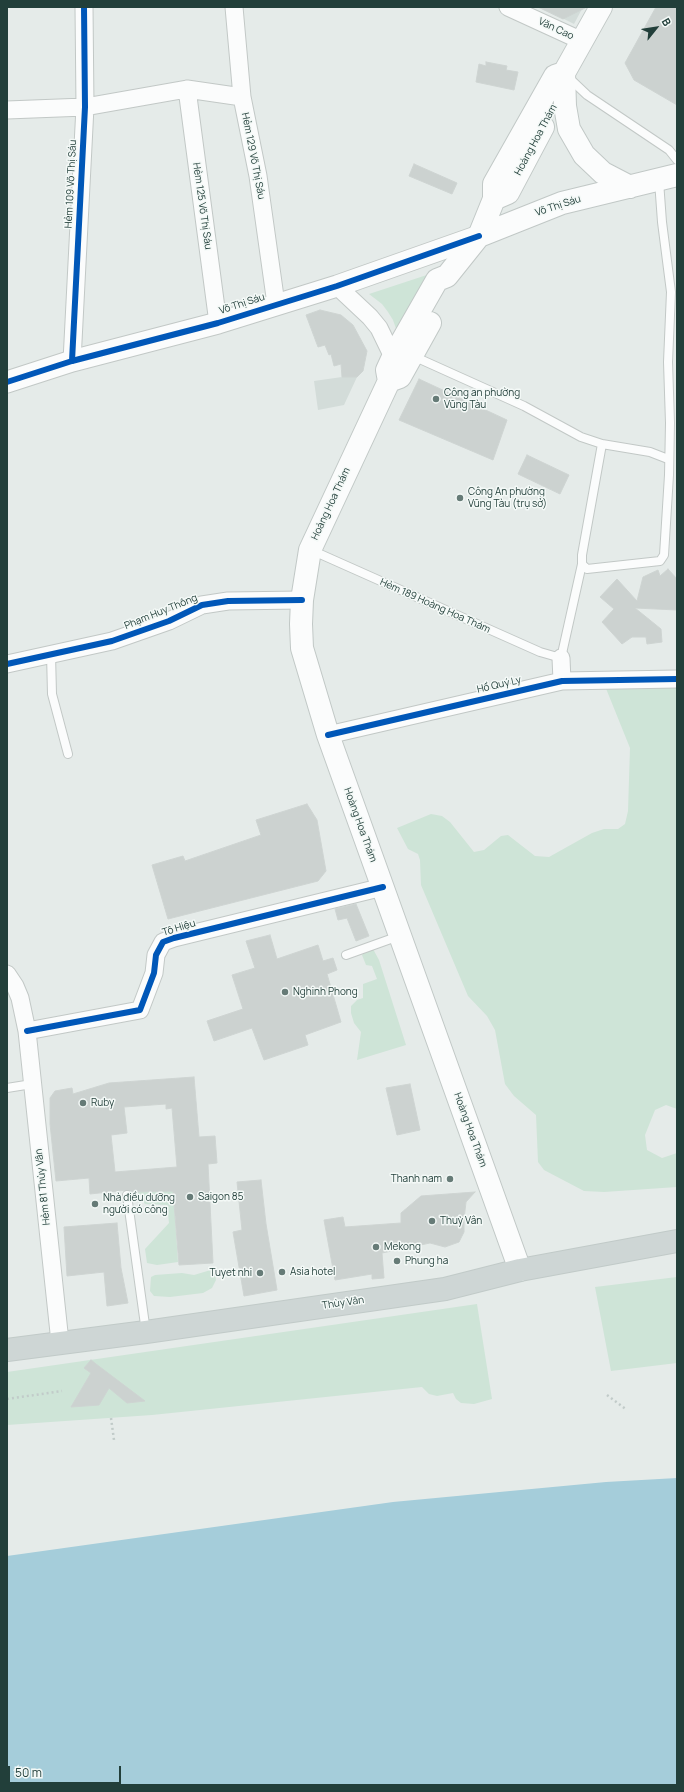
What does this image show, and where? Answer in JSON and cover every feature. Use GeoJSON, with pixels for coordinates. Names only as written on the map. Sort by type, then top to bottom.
{"type":"FeatureCollection","features":[{"type":"Feature","properties":{"kind":"main road","name":"Hoàng Hoa Thám"},"geometry":{"type":"LineString","coordinates":[[520,1270],[328,735],[302,648],[302,600],[310,550],[389,381],[400,377],[402,356],[449,288],[448,276],[479,236],[494,199],[494,184],[555,76],[565,78],[582,41],[601,7]]}},
{"type":"Feature","properties":{"kind":"main road"},"geometry":{"type":"LineString","coordinates":[[565,78],[569,129],[576,143],[584,155],[603,173],[630,186]]}},
{"type":"Feature","properties":{"kind":"main road","name":"Võ Thị Sáu"},"geometry":{"type":"LineString","coordinates":[[479,236],[562,203],[668,178]]}},
{"type":"Feature","properties":{"kind":"main road","name":"Thùy Vân"},"geometry":{"type":"LineString","coordinates":[[7,1350],[146,1332],[445,1289],[520,1270],[677,1241]]}},
{"type":"Feature","properties":{"kind":"street","name":"Hẻm 109 Võ Thị Sáu"},"geometry":{"type":"LineString","coordinates":[[72,361],[85,107],[84,7]]}},
{"type":"Feature","properties":{"kind":"street","name":"Hẻm 129 Võ Thị Sáu"},"geometry":{"type":"LineString","coordinates":[[234,7],[242,97],[258,176],[276,304]]}},
{"type":"Feature","properties":{"kind":"street","name":"Văn Cao"},"geometry":{"type":"LineString","coordinates":[[508,7],[582,41]]}},
{"type":"Feature","properties":{"kind":"street"},"geometry":{"type":"LineString","coordinates":[[7,110],[85,107],[187,89],[242,97]]}},
{"type":"Feature","properties":{"kind":"street","name":"Hẻm 125 Võ Thị Sáu"},"geometry":{"type":"LineString","coordinates":[[187,89],[218,322]]}},
{"type":"Feature","properties":{"kind":"street","name":"Võ Thị Sáu"},"geometry":{"type":"LineString","coordinates":[[7,382],[72,361],[218,322],[337,286],[479,236]]}},
{"type":"Feature","properties":{"kind":"street"},"geometry":{"type":"LineString","coordinates":[[337,286],[370,317],[402,356]]}},
{"type":"Feature","properties":{"kind":"street","name":"Phạm Huy Thông"},"geometry":{"type":"LineString","coordinates":[[7,664],[112,641],[169,622],[202,605],[228,601],[302,600]]}},
{"type":"Feature","properties":{"kind":"street"},"geometry":{"type":"LineString","coordinates":[[561,658],[562,681]]}},
{"type":"Feature","properties":{"kind":"street","name":"Hồ Quý Ly"},"geometry":{"type":"LineString","coordinates":[[328,735],[562,681],[677,679]]}},
{"type":"Feature","properties":{"kind":"street","name":"Tô Hiệu"},"geometry":{"type":"LineString","coordinates":[[27,1031],[140,1010],[154,973],[156,955],[162,942],[383,887]]}},
{"type":"Feature","properties":{"kind":"street","name":"Hẻm 81 Thùy Vân"},"geometry":{"type":"LineString","coordinates":[[7,974],[15,986],[20,998],[27,1031],[60,1342]]}},
{"type":"Feature","properties":{"kind":"lane"},"geometry":{"type":"LineString","coordinates":[[565,78],[587,95],[669,150],[677,160]]}},
{"type":"Feature","properties":{"kind":"lane"},"geometry":{"type":"LineString","coordinates":[[582,564],[586,569],[660,561],[664,555],[670,423],[668,362],[671,292],[668,178]]}},
{"type":"Feature","properties":{"kind":"lane"},"geometry":{"type":"LineString","coordinates":[[402,356],[524,406],[581,437],[602,444],[650,452],[668,459]]}},
{"type":"Feature","properties":{"kind":"lane"},"geometry":{"type":"LineString","coordinates":[[561,658],[582,564],[582,555],[602,444]]}},
{"type":"Feature","properties":{"kind":"lane","name":"Hẻm 189 Hoàng Hoa Thám"},"geometry":{"type":"LineString","coordinates":[[310,550],[540,652],[561,658]]}},
{"type":"Feature","properties":{"kind":"lane"},"geometry":{"type":"LineString","coordinates":[[51,654],[52,694],[68,754]]}},
{"type":"Feature","properties":{"kind":"lane"},"geometry":{"type":"LineString","coordinates":[[346,956],[400,935]]}},
{"type":"Feature","properties":{"kind":"lane"},"geometry":{"type":"LineString","coordinates":[[7,1088],[32,1084]]}},
{"type":"Feature","properties":{"kind":"lane"},"geometry":{"type":"LineString","coordinates":[[127,1195],[146,1332]]}},
{"type":"Feature","properties":{"kind":"path"},"geometry":{"type":"LineString","coordinates":[[7,1398],[62,1391]]}},
{"type":"Feature","properties":{"kind":"path"},"geometry":{"type":"LineString","coordinates":[[607,1395],[627,1410]]}},
{"type":"Feature","properties":{"kind":"path"},"geometry":{"type":"LineString","coordinates":[[111,1418],[114,1440]]}},
{"type":"Feature","properties":{"kind":"shaded area"},"geometry":{"type":"Polygon","coordinates":[[[540,7],[583,7],[574,24],[540,7]]]}},
{"type":"Feature","properties":{"kind":"shaded area"},"geometry":{"type":"Polygon","coordinates":[[[342,377],[357,377],[344,405],[318,410],[314,381],[342,377]]]}},
{"type":"Feature","properties":{"kind":"green space"},"geometry":{"type":"Polygon","coordinates":[[[442,270],[401,343],[393,320],[388,312],[382,304],[369,294],[442,270]]]}},
{"type":"Feature","properties":{"kind":"green space"},"geometry":{"type":"Polygon","coordinates":[[[677,685],[677,1109],[666,1105],[655,1110],[645,1135],[647,1150],[662,1158],[677,1153],[677,1187],[604,1192],[584,1191],[544,1170],[538,1162],[536,1115],[514,1096],[505,1084],[495,1030],[487,1016],[468,996],[421,885],[420,860],[418,854],[408,849],[397,828],[431,814],[442,816],[450,822],[474,852],[484,850],[501,836],[508,835],[535,856],[549,857],[592,833],[604,829],[618,829],[625,824],[628,811],[630,748],[605,686],[677,685]]]}},
{"type":"Feature","properties":{"kind":"green space"},"geometry":{"type":"Polygon","coordinates":[[[367,949],[373,949],[379,960],[406,1045],[357,1060],[361,1032],[354,1023],[351,1013],[351,1006],[357,1000],[363,998],[363,984],[377,979],[372,966],[366,965],[362,955],[367,949]]]}},
{"type":"Feature","properties":{"kind":"green space"},"geometry":{"type":"Polygon","coordinates":[[[185,1190],[174,1203],[178,1262],[157,1265],[147,1263],[145,1249],[169,1223],[167,1205],[145,1204],[137,1192],[185,1190]]]}},
{"type":"Feature","properties":{"kind":"green space"},"geometry":{"type":"Polygon","coordinates":[[[214,1269],[216,1280],[212,1288],[203,1293],[170,1297],[154,1296],[150,1291],[151,1277],[155,1275],[182,1273],[194,1275],[214,1269]]]}},
{"type":"Feature","properties":{"kind":"green space"},"geometry":{"type":"Polygon","coordinates":[[[677,1277],[677,1363],[611,1371],[595,1287],[677,1277]]]}},
{"type":"Feature","properties":{"kind":"green space"},"geometry":{"type":"Polygon","coordinates":[[[477,1304],[492,1399],[474,1404],[461,1403],[456,1399],[453,1393],[437,1396],[429,1394],[422,1387],[152,1415],[7,1425],[7,1372],[477,1304]]]}},
{"type":"Feature","properties":{"kind":"water"},"geometry":{"type":"Polygon","coordinates":[[[677,1478],[677,1785],[7,1785],[7,1556],[393,1502],[606,1482],[677,1478]]]}},
{"type":"Feature","properties":{"kind":"building"},"geometry":{"type":"Polygon","coordinates":[[[538,7],[587,7],[563,19],[538,7]]]}},
{"type":"Feature","properties":{"kind":"building"},"geometry":{"type":"Polygon","coordinates":[[[656,7],[677,7],[677,105],[634,80],[625,63],[656,7]]]}},
{"type":"Feature","properties":{"kind":"building"},"geometry":{"type":"Polygon","coordinates":[[[486,62],[507,66],[506,70],[518,72],[514,90],[476,82],[479,64],[486,66],[486,62]]]}},
{"type":"Feature","properties":{"kind":"building"},"geometry":{"type":"Polygon","coordinates":[[[414,164],[457,183],[452,194],[409,176],[414,164]]]}},
{"type":"Feature","properties":{"kind":"building"},"geometry":{"type":"Polygon","coordinates":[[[320,310],[341,315],[353,325],[367,351],[363,371],[357,377],[342,377],[341,364],[334,366],[331,354],[329,355],[325,345],[318,347],[306,315],[320,310]]]}},
{"type":"Feature","properties":{"kind":"building","name":"Công an phường Vũng Tàu"},"geometry":{"type":"Polygon","coordinates":[[[419,379],[507,420],[493,460],[399,420],[419,379]]]}},
{"type":"Feature","properties":{"kind":"building"},"geometry":{"type":"Polygon","coordinates":[[[527,455],[569,475],[560,494],[518,474],[527,455]]]}},
{"type":"Feature","properties":{"kind":"building"},"geometry":{"type":"Polygon","coordinates":[[[668,569],[677,579],[677,610],[635,608],[661,629],[662,642],[647,644],[646,637],[632,637],[622,644],[602,622],[614,609],[600,597],[617,579],[637,601],[643,577],[658,570],[660,576],[668,569]]]}},
{"type":"Feature","properties":{"kind":"building"},"geometry":{"type":"Polygon","coordinates":[[[307,804],[317,820],[326,871],[318,881],[168,919],[152,865],[183,856],[185,861],[261,835],[256,820],[307,804]]]}},
{"type":"Feature","properties":{"kind":"building"},"geometry":{"type":"Polygon","coordinates":[[[356,904],[369,936],[356,941],[347,918],[338,920],[335,909],[356,904]]]}},
{"type":"Feature","properties":{"kind":"building","name":"Nghinh Phong"},"geometry":{"type":"Polygon","coordinates":[[[270,935],[277,959],[318,945],[323,961],[333,958],[337,970],[327,974],[341,1022],[305,1035],[308,1045],[264,1060],[252,1028],[214,1041],[207,1021],[243,1009],[232,975],[255,968],[246,941],[270,935]]]}},
{"type":"Feature","properties":{"kind":"building"},"geometry":{"type":"Polygon","coordinates":[[[194,1077],[199,1137],[215,1136],[217,1163],[208,1164],[213,1263],[179,1265],[173,1191],[131,1192],[127,1190],[90,1194],[89,1178],[56,1181],[50,1124],[50,1098],[55,1091],[72,1088],[73,1094],[109,1083],[194,1077]],[[166,1104],[124,1107],[127,1133],[111,1135],[115,1172],[177,1167],[172,1108],[166,1109],[166,1104]]]}},
{"type":"Feature","properties":{"kind":"building"},"geometry":{"type":"Polygon","coordinates":[[[410,1084],[420,1130],[397,1135],[386,1088],[410,1084]]]}},
{"type":"Feature","properties":{"kind":"building"},"geometry":{"type":"Polygon","coordinates":[[[261,1180],[266,1224],[277,1290],[244,1296],[233,1232],[242,1230],[237,1182],[261,1180]]]}},
{"type":"Feature","properties":{"kind":"building"},"geometry":{"type":"Polygon","coordinates":[[[475,1192],[466,1202],[464,1232],[459,1242],[445,1247],[430,1243],[382,1253],[384,1278],[372,1279],[372,1274],[335,1280],[324,1220],[343,1217],[345,1227],[401,1223],[401,1213],[421,1196],[475,1192]]]}},
{"type":"Feature","properties":{"kind":"building"},"geometry":{"type":"Polygon","coordinates":[[[117,1223],[121,1268],[128,1303],[107,1306],[104,1272],[67,1276],[64,1227],[117,1223]]]}},
{"type":"Feature","properties":{"kind":"building"},"geometry":{"type":"Polygon","coordinates":[[[91,1360],[145,1401],[127,1403],[109,1388],[99,1405],[71,1407],[91,1373],[84,1368],[91,1360]]]}},
{"type":"Feature","properties":{"kind":"cycle path"},"geometry":{"type":"LineString","coordinates":[[72,361],[85,107],[84,7]]}},
{"type":"Feature","properties":{"kind":"cycle path"},"geometry":{"type":"LineString","coordinates":[[7,382],[72,361],[218,323],[337,286],[479,236]]}},
{"type":"Feature","properties":{"kind":"cycle path"},"geometry":{"type":"LineString","coordinates":[[7,664],[112,641],[169,621],[202,605],[228,601],[302,600]]}},
{"type":"Feature","properties":{"kind":"cycle path"},"geometry":{"type":"LineString","coordinates":[[328,735],[562,681],[677,679]]}},
{"type":"Feature","properties":{"kind":"cycle path"},"geometry":{"type":"LineString","coordinates":[[27,1031],[140,1010],[154,973],[156,955],[163,942],[174,938],[383,887]]}},
{"type":"Feature","properties":{"kind":"place","name":"Công an phường Vũng Tàu"},"geometry":{"type":"Point","coordinates":[436,399]}},
{"type":"Feature","properties":{"kind":"place","name":"Công An phường Vũng Tàu (trụ sở)"},"geometry":{"type":"Point","coordinates":[460,498]}},
{"type":"Feature","properties":{"kind":"place","name":"Nghinh Phong"},"geometry":{"type":"Point","coordinates":[285,992]}},
{"type":"Feature","properties":{"kind":"place","name":"Ruby"},"geometry":{"type":"Point","coordinates":[83,1103]}},
{"type":"Feature","properties":{"kind":"place","name":"Thanh nam"},"geometry":{"type":"Point","coordinates":[450,1179]}},
{"type":"Feature","properties":{"kind":"place","name":"Saigon 85"},"geometry":{"type":"Point","coordinates":[190,1197]}},
{"type":"Feature","properties":{"kind":"place","name":"Nhà điều dưỡng người có công"},"geometry":{"type":"Point","coordinates":[95,1204]}},
{"type":"Feature","properties":{"kind":"place","name":"Thuỳ Vân"},"geometry":{"type":"Point","coordinates":[432,1221]}},
{"type":"Feature","properties":{"kind":"place","name":"Mekong"},"geometry":{"type":"Point","coordinates":[376,1247]}},
{"type":"Feature","properties":{"kind":"place","name":"Phung ha"},"geometry":{"type":"Point","coordinates":[397,1261]}},
{"type":"Feature","properties":{"kind":"place","name":"Asia hotel"},"geometry":{"type":"Point","coordinates":[282,1272]}},
{"type":"Feature","properties":{"kind":"place","name":"Tuyet nhi"},"geometry":{"type":"Point","coordinates":[260,1273]}}]}
